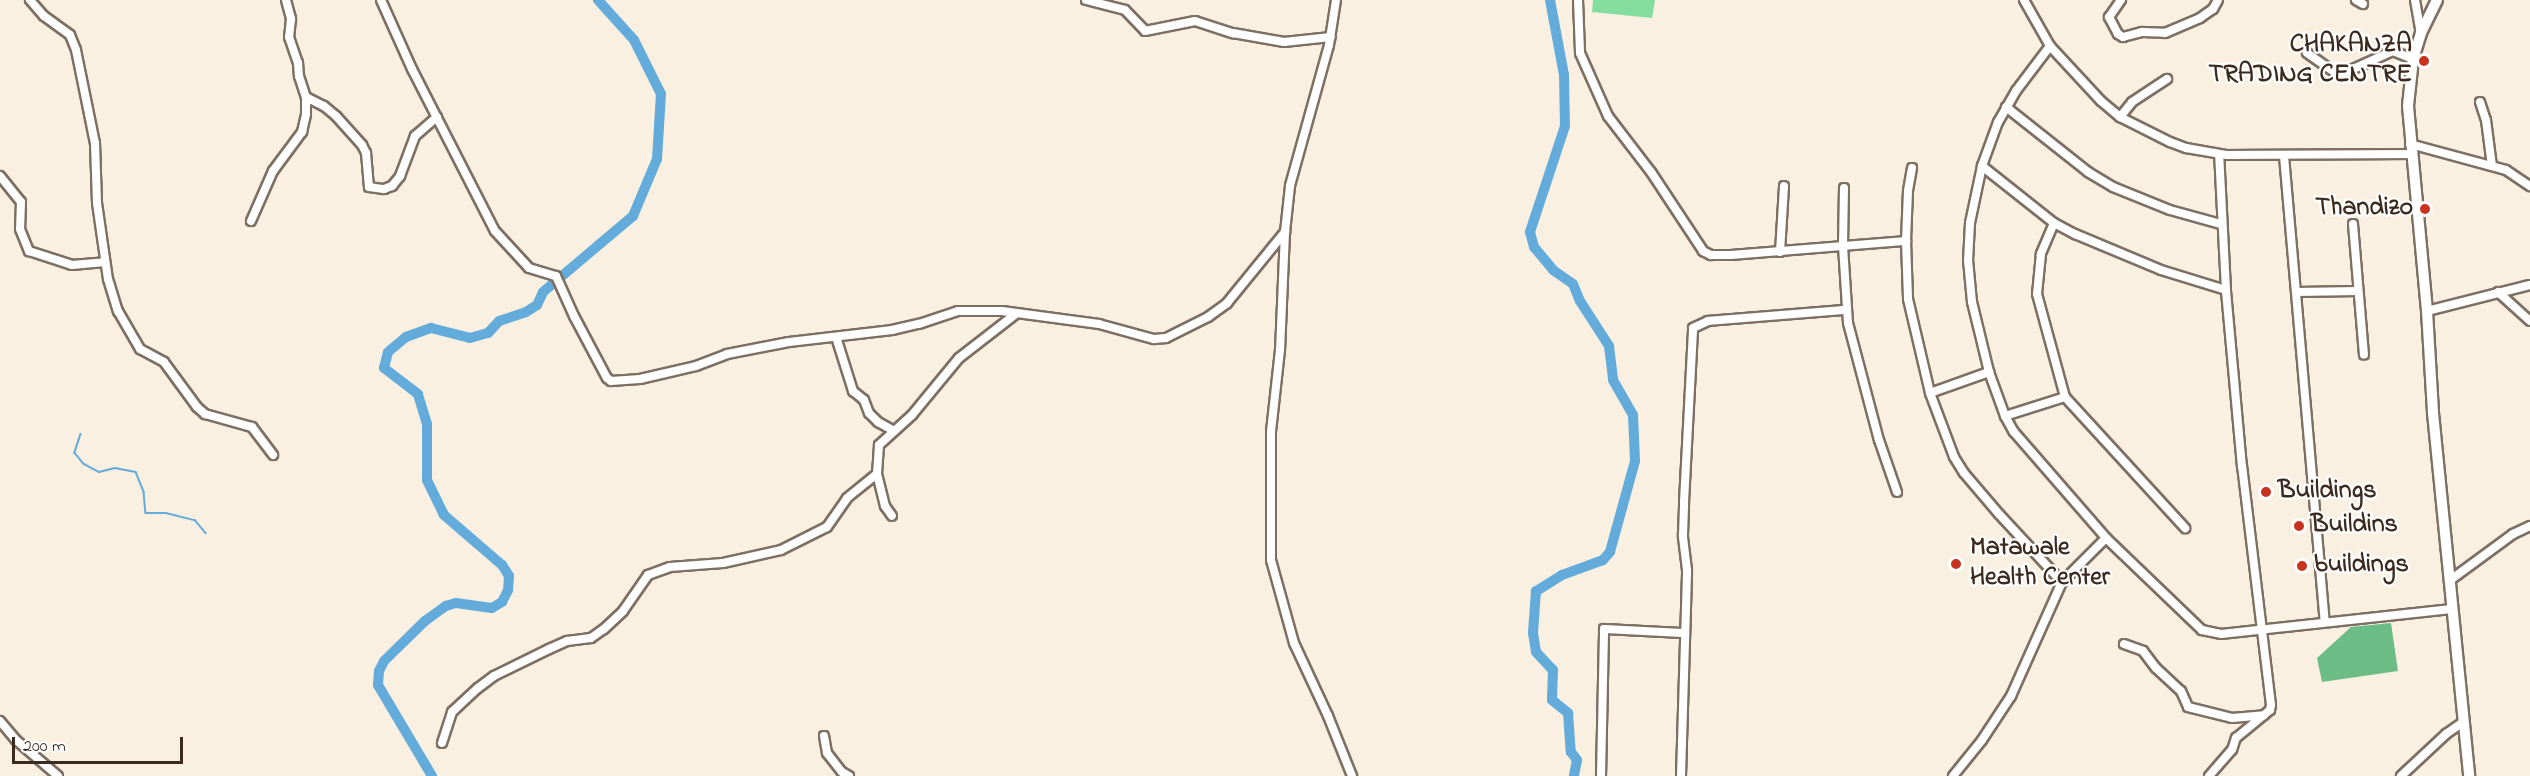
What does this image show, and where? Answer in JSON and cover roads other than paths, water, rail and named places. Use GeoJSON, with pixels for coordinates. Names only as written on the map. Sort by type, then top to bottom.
{"type":"FeatureCollection","features":[{"type":"Feature","properties":{"kind":"main road"},"geometry":{"type":"LineString","coordinates":[[2437,0],[2421,33],[2413,60],[2408,106],[2449,581],[2469,776]]}},
{"type":"Feature","properties":{"kind":"street"},"geometry":{"type":"LineString","coordinates":[[30,0],[44,16],[70,35],[76,50],[80,80],[93,130],[97,165],[97,203],[113,301],[140,349],[164,362],[201,411],[252,427],[273,455]]}},
{"type":"Feature","properties":{"kind":"street"},"geometry":{"type":"LineString","coordinates":[[252,221],[273,171],[302,132],[306,114],[306,97],[298,76],[298,63],[289,37],[291,19],[286,0]]}},
{"type":"Feature","properties":{"kind":"street"},"geometry":{"type":"LineString","coordinates":[[381,0],[495,231],[529,268],[556,276],[574,316],[607,378],[611,381],[640,379],[663,374],[727,354],[789,342],[919,324],[955,311],[1017,313],[1099,324],[1154,339],[1172,336],[1227,303],[1285,232]]}},
{"type":"Feature","properties":{"kind":"street"},"geometry":{"type":"LineString","coordinates":[[1086,0],[1125,10],[1145,31],[1195,21],[1233,33],[1284,42],[1331,37]]}},
{"type":"Feature","properties":{"kind":"street"},"geometry":{"type":"LineString","coordinates":[[1336,0],[1331,37],[1292,177],[1285,232],[1282,312],[1271,432],[1272,567],[1294,643],[1328,716],[1352,776]]}},
{"type":"Feature","properties":{"kind":"street"},"geometry":{"type":"LineString","coordinates":[[1578,0],[1580,53],[1608,116],[1651,172],[1703,251],[1716,255],[1780,252],[1906,241]]}},
{"type":"Feature","properties":{"kind":"street"},"geometry":{"type":"LineString","coordinates":[[2024,0],[2050,46],[2101,101],[2120,117],[2186,148],[2219,154],[2284,156],[2411,149],[2506,170],[2530,186]]}},
{"type":"Feature","properties":{"kind":"street"},"geometry":{"type":"LineString","coordinates":[[2121,0],[2109,17],[2118,34],[2123,37],[2142,32],[2165,33],[2200,18],[2213,9],[2218,0]]}},
{"type":"Feature","properties":{"kind":"street"},"geometry":{"type":"LineString","coordinates":[[2415,0],[2421,33]]}},
{"type":"Feature","properties":{"kind":"street"},"geometry":{"type":"LineString","coordinates":[[2050,46],[2006,107],[1982,166],[1971,223],[1968,280],[1989,372],[2005,416],[2037,460],[2106,538],[2202,630],[2221,634],[2452,609]]}},
{"type":"Feature","properties":{"kind":"street"},"geometry":{"type":"LineString","coordinates":[[2307,53],[2336,73],[2342,74],[2393,51],[2413,60]]}},
{"type":"Feature","properties":{"kind":"street"},"geometry":{"type":"LineString","coordinates":[[2120,117],[2132,102],[2167,79]]}},
{"type":"Feature","properties":{"kind":"street"},"geometry":{"type":"LineString","coordinates":[[306,97],[330,111],[362,145],[366,153],[369,187],[384,189],[392,186],[400,176],[414,136],[437,117]]}},
{"type":"Feature","properties":{"kind":"street"},"geometry":{"type":"LineString","coordinates":[[2480,102],[2486,120],[2492,166]]}},
{"type":"Feature","properties":{"kind":"street"},"geometry":{"type":"LineString","coordinates":[[2006,107],[2088,172],[2113,187],[2170,210],[2221,224]]}},
{"type":"Feature","properties":{"kind":"street"},"geometry":{"type":"LineString","coordinates":[[2209,776],[2228,755],[2236,738],[2270,710],[2271,705],[2260,630],[2226,290],[2219,154]]}},
{"type":"Feature","properties":{"kind":"street"},"geometry":{"type":"LineString","coordinates":[[2284,156],[2325,621]]}},
{"type":"Feature","properties":{"kind":"street"},"geometry":{"type":"LineString","coordinates":[[1982,166],[2054,223],[2162,270],[2226,290]]}},
{"type":"Feature","properties":{"kind":"street"},"geometry":{"type":"LineString","coordinates":[[1912,168],[1908,191],[1906,241],[1908,299],[1930,393],[1946,441],[1964,473],[2062,582]]}},
{"type":"Feature","properties":{"kind":"street"},"geometry":{"type":"LineString","coordinates":[[0,176],[21,202],[20,229],[29,250],[72,265],[105,262]]}},
{"type":"Feature","properties":{"kind":"street"},"geometry":{"type":"LineString","coordinates":[[1780,252],[1784,186]]}},
{"type":"Feature","properties":{"kind":"street"},"geometry":{"type":"LineString","coordinates":[[1844,188],[1846,310],[1879,440],[1897,492]]}},
{"type":"Feature","properties":{"kind":"street"},"geometry":{"type":"LineString","coordinates":[[2054,223],[2041,254],[2037,294],[2065,397],[2185,528]]}},
{"type":"Feature","properties":{"kind":"street"},"geometry":{"type":"LineString","coordinates":[[2353,224],[2364,355]]}},
{"type":"Feature","properties":{"kind":"street"},"geometry":{"type":"LineString","coordinates":[[2427,310],[2530,285]]}},
{"type":"Feature","properties":{"kind":"street"},"geometry":{"type":"LineString","coordinates":[[2297,292],[2358,291]]}},
{"type":"Feature","properties":{"kind":"street"},"geometry":{"type":"LineString","coordinates":[[2498,292],[2530,321]]}},
{"type":"Feature","properties":{"kind":"street"},"geometry":{"type":"LineString","coordinates":[[1681,776],[1683,633],[1687,570],[1683,535],[1684,492],[1693,328],[1708,321],[1846,310]]}},
{"type":"Feature","properties":{"kind":"street"},"geometry":{"type":"LineString","coordinates":[[892,516],[885,506],[876,474],[878,447],[959,358],[1017,313]]}},
{"type":"Feature","properties":{"kind":"street"},"geometry":{"type":"LineString","coordinates":[[836,337],[853,391],[864,400],[869,413],[878,422],[894,431]]}},
{"type":"Feature","properties":{"kind":"street"},"geometry":{"type":"LineString","coordinates":[[1930,393],[1989,372]]}},
{"type":"Feature","properties":{"kind":"street"},"geometry":{"type":"LineString","coordinates":[[2005,416],[2065,397]]}},
{"type":"Feature","properties":{"kind":"street"},"geometry":{"type":"LineString","coordinates":[[442,743],[452,712],[478,688],[494,676],[549,649],[567,642],[591,638],[623,611],[648,575],[670,567],[723,563],[781,550],[827,527],[847,498],[876,474]]}},
{"type":"Feature","properties":{"kind":"street"},"geometry":{"type":"LineString","coordinates":[[2449,581],[2513,534],[2530,526]]}},
{"type":"Feature","properties":{"kind":"street"},"geometry":{"type":"LineString","coordinates":[[1953,776],[1982,740],[2011,696],[2062,582],[2106,538]]}},
{"type":"Feature","properties":{"kind":"street"},"geometry":{"type":"LineString","coordinates":[[1601,776],[1604,629],[1683,633]]}},
{"type":"Feature","properties":{"kind":"street"},"geometry":{"type":"LineString","coordinates":[[2124,644],[2143,651],[2156,668],[2181,691],[2188,707],[2232,718],[2264,715]]}},
{"type":"Feature","properties":{"kind":"street"},"geometry":{"type":"LineString","coordinates":[[0,721],[16,740],[58,776]]}},
{"type":"Feature","properties":{"kind":"street"},"geometry":{"type":"LineString","coordinates":[[2401,776],[2425,757],[2446,734],[2463,722]]}},
{"type":"Feature","properties":{"kind":"street"},"geometry":{"type":"LineString","coordinates":[[824,736],[827,753],[842,772],[849,776]]}},
{"type":"Feature","properties":{"kind":"waterway"},"geometry":{"type":"LineString","coordinates":[[432,776],[378,685],[379,671],[384,661],[425,621],[446,606],[456,603],[492,608],[502,602],[508,590],[509,576],[502,565],[444,515],[427,480],[427,424],[418,394],[384,368],[388,352],[406,337],[431,328],[470,338],[488,333],[499,321],[526,312],[537,305],[543,292],[633,216],[657,159],[661,94],[634,40],[598,0]]}},
{"type":"Feature","properties":{"kind":"waterway"},"geometry":{"type":"LineString","coordinates":[[1550,0],[1564,75],[1565,126],[1530,232],[1534,247],[1553,270],[1573,284],[1580,301],[1609,346],[1613,380],[1633,415],[1635,461],[1610,552],[1603,560],[1562,575],[1536,591],[1533,633],[1536,652],[1553,670],[1552,700],[1568,713],[1571,752],[1577,760],[1574,776]]}},
{"type":"Feature","properties":{"kind":"waterway"},"geometry":{"type":"LineString","coordinates":[[81,434],[75,453],[84,464],[99,472],[115,468],[136,472],[144,492],[146,513],[166,513],[195,520],[206,533]]}},
{"type":"Feature","properties":{"kind":"place","name":"CHAKANZA TRADING CENTRE"},"geometry":{"type":"Point","coordinates":[2424,61]}},
{"type":"Feature","properties":{"kind":"place","name":"Thandizo"},"geometry":{"type":"Point","coordinates":[2425,209]}},
{"type":"Feature","properties":{"kind":"place","name":"Buildings"},"geometry":{"type":"Point","coordinates":[2266,492]}},
{"type":"Feature","properties":{"kind":"place","name":"Buildins"},"geometry":{"type":"Point","coordinates":[2299,526]}},
{"type":"Feature","properties":{"kind":"place","name":"Matawale Health Center"},"geometry":{"type":"Point","coordinates":[1956,564]}},
{"type":"Feature","properties":{"kind":"place","name":"buildings"},"geometry":{"type":"Point","coordinates":[2302,566]}}]}
